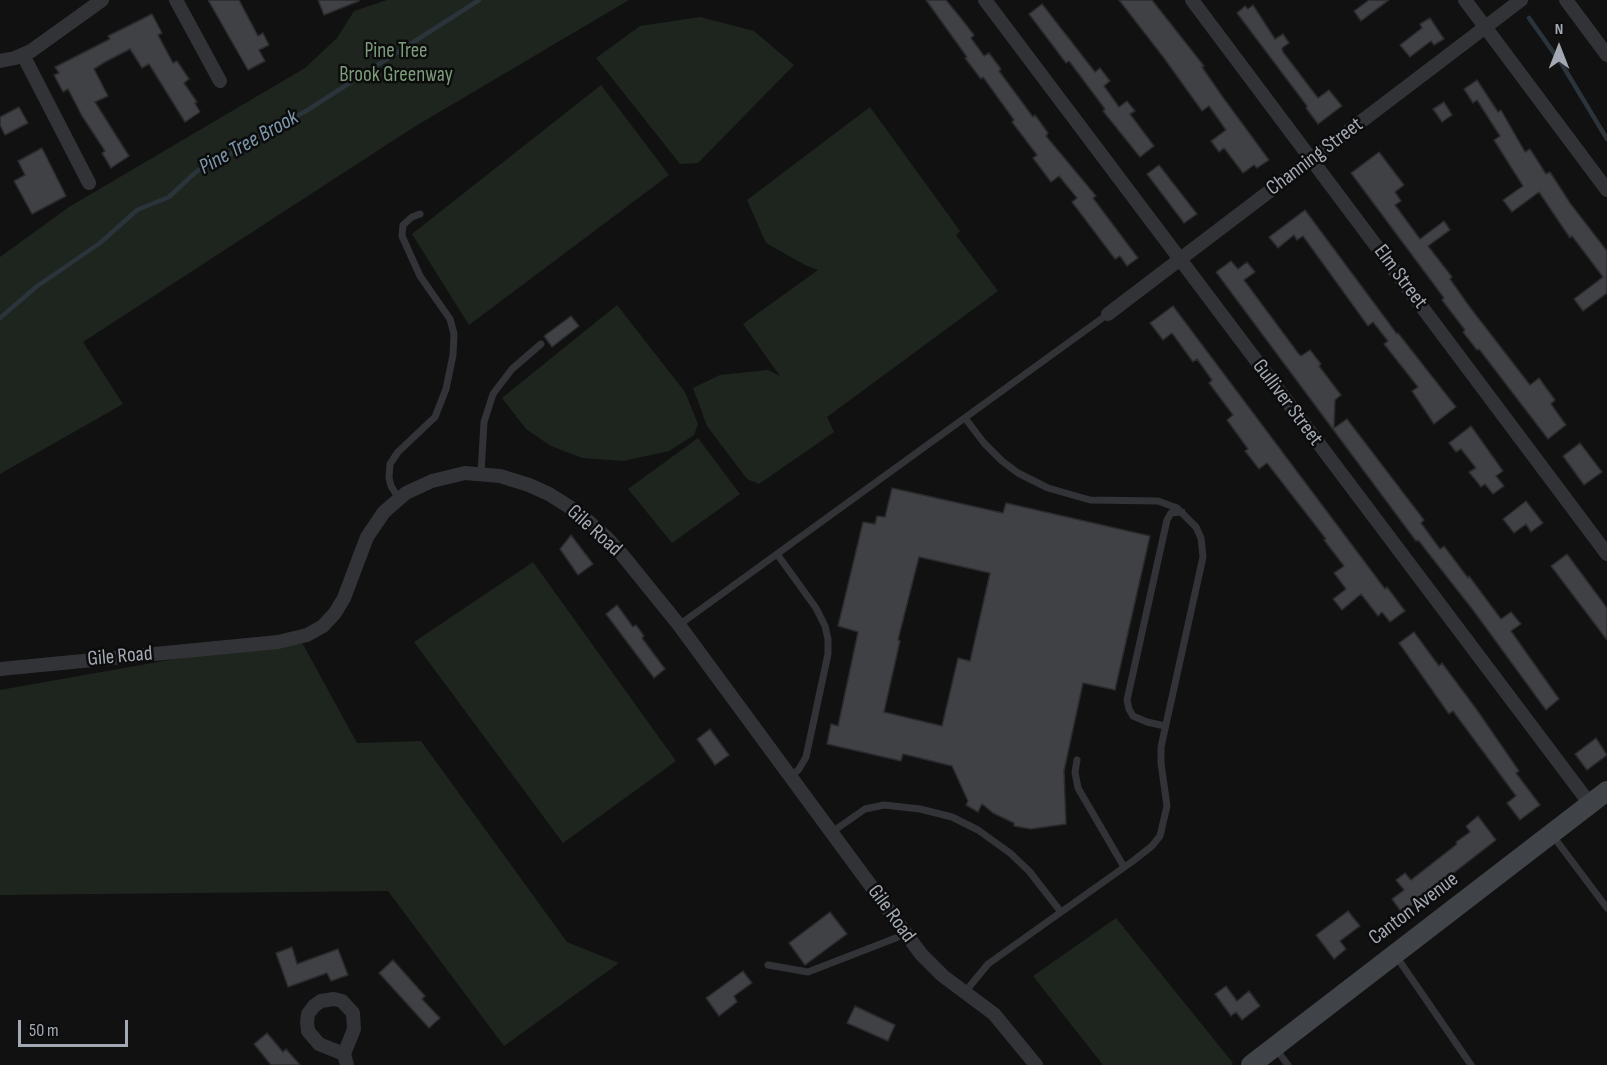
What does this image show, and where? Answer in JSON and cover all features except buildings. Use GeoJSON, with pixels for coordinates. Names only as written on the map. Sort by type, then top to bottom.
{"type":"FeatureCollection","features":[{"type":"Feature","properties":{"kind":"main road","name":"Canton Avenue"},"geometry":{"type":"LineString","coordinates":[[1251,1065],[1607,791]]}},
{"type":"Feature","properties":{"kind":"street"},"geometry":{"type":"LineString","coordinates":[[0,61],[23,55],[102,0]]}},
{"type":"Feature","properties":{"kind":"street"},"geometry":{"type":"LineString","coordinates":[[176,0],[220,81]]}},
{"type":"Feature","properties":{"kind":"street","name":"Gulliver Street"},"geometry":{"type":"LineString","coordinates":[[985,0],[1590,804]]}},
{"type":"Feature","properties":{"kind":"street","name":"Elm Street"},"geometry":{"type":"LineString","coordinates":[[1192,0],[1607,554]]}},
{"type":"Feature","properties":{"kind":"street"},"geometry":{"type":"LineString","coordinates":[[1465,0],[1607,190]]}},
{"type":"Feature","properties":{"kind":"street","name":"Channing Street"},"geometry":{"type":"LineString","coordinates":[[1108,314],[1521,0]]}},
{"type":"Feature","properties":{"kind":"street"},"geometry":{"type":"LineString","coordinates":[[1566,0],[1607,55]]}},
{"type":"Feature","properties":{"kind":"street"},"geometry":{"type":"LineString","coordinates":[[23,55],[89,183]]}},
{"type":"Feature","properties":{"kind":"street","name":"Gile Road"},"geometry":{"type":"LineString","coordinates":[[0,669],[278,642],[307,635],[323,626],[340,606],[367,537],[379,519],[399,499],[432,481],[457,474],[481,473],[529,485],[549,494],[579,513],[615,547],[679,625],[906,934],[935,969],[1000,1019],[1035,1065]]}},
{"type":"Feature","properties":{"kind":"lane"},"geometry":{"type":"LineString","coordinates":[[399,499],[391,486],[390,464],[398,452],[435,417],[446,389],[453,355],[454,334],[450,319],[420,276],[402,236],[403,225],[412,217],[420,214]]}},
{"type":"Feature","properties":{"kind":"lane"},"geometry":{"type":"LineString","coordinates":[[679,625],[1108,314]]}},
{"type":"Feature","properties":{"kind":"lane"},"geometry":{"type":"LineString","coordinates":[[481,473],[484,422],[493,394],[512,369],[541,344]]}},
{"type":"Feature","properties":{"kind":"lane"},"geometry":{"type":"LineString","coordinates":[[965,418],[984,443],[1002,461],[1018,473],[1048,488],[1090,500],[1158,501],[1183,512],[1193,522],[1199,533],[1203,557],[1160,757],[1167,798],[1160,836],[1152,846],[1124,867],[988,964],[965,992]]}},
{"type":"Feature","properties":{"kind":"lane"},"geometry":{"type":"LineString","coordinates":[[1165,726],[1142,721],[1133,716],[1127,700],[1168,516],[1175,511],[1183,512]]}},
{"type":"Feature","properties":{"kind":"lane"},"geometry":{"type":"LineString","coordinates":[[777,554],[816,608],[823,620],[828,639],[826,663],[806,757],[791,777]]}},
{"type":"Feature","properties":{"kind":"lane"},"geometry":{"type":"LineString","coordinates":[[1077,760],[1078,788],[1124,867]]}},
{"type":"Feature","properties":{"kind":"lane"},"geometry":{"type":"LineString","coordinates":[[832,832],[865,809],[884,805],[920,809],[952,817],[978,830],[1005,849],[1033,876],[1060,912]]}},
{"type":"Feature","properties":{"kind":"lane"},"geometry":{"type":"LineString","coordinates":[[1552,834],[1607,908]]}},
{"type":"Feature","properties":{"kind":"lane"},"geometry":{"type":"LineString","coordinates":[[768,965],[808,972],[906,934]]}},
{"type":"Feature","properties":{"kind":"lane"},"geometry":{"type":"LineString","coordinates":[[1395,954],[1471,1065]]}},
{"type":"Feature","properties":{"kind":"lane"},"geometry":{"type":"LineString","coordinates":[[1275,1047],[1288,1065]]}},
{"type":"Feature","properties":{"kind":"green space","name":"Pine Tree Brook Greenway"},"geometry":{"type":"Polygon","coordinates":[[[387,0],[629,0],[414,127],[83,342],[123,404],[0,474],[0,257],[69,207],[305,68],[337,38],[354,11],[387,0]]]}},
{"type":"Feature","properties":{"kind":"green space"},"geometry":{"type":"Polygon","coordinates":[[[700,17],[754,31],[794,65],[698,163],[680,164],[596,58],[640,26],[700,17]]]}},
{"type":"Feature","properties":{"kind":"green space"},"geometry":{"type":"Polygon","coordinates":[[[601,85],[669,175],[469,325],[412,234],[601,85]]]}},
{"type":"Feature","properties":{"kind":"green space"},"geometry":{"type":"Polygon","coordinates":[[[870,107],[960,231],[956,235],[998,291],[827,417],[834,432],[759,484],[747,479],[707,426],[693,388],[720,375],[768,370],[780,376],[743,324],[818,270],[766,243],[747,200],[870,107]]]}},
{"type":"Feature","properties":{"kind":"green space"},"geometry":{"type":"Polygon","coordinates":[[[617,305],[685,392],[698,424],[694,435],[669,451],[623,461],[582,458],[551,446],[526,429],[502,398],[617,305]]]}},
{"type":"Feature","properties":{"kind":"green space"},"geometry":{"type":"Polygon","coordinates":[[[698,438],[740,494],[672,543],[628,489],[698,438]]]}},
{"type":"Feature","properties":{"kind":"green space"},"geometry":{"type":"Polygon","coordinates":[[[533,562],[676,761],[563,843],[414,642],[533,562]]]}},
{"type":"Feature","properties":{"kind":"green space"},"geometry":{"type":"Polygon","coordinates":[[[299,637],[357,743],[421,741],[567,942],[619,963],[504,1046],[388,891],[0,895],[0,690],[299,637]]]}},
{"type":"Feature","properties":{"kind":"green space"},"geometry":{"type":"Polygon","coordinates":[[[1116,918],[1233,1063],[1231,1065],[1103,1065],[1033,976],[1116,918]]]}},
{"type":"Feature","properties":{"kind":"waterway","name":"Pine Tree Brook"},"geometry":{"type":"LineString","coordinates":[[0,318],[36,287],[100,243],[137,210],[169,197],[197,171],[221,160],[264,133],[306,111],[479,0]]}},
{"type":"Feature","properties":{"kind":"waterway"},"geometry":{"type":"LineString","coordinates":[[1529,18],[1563,66],[1607,139]]}}]}
